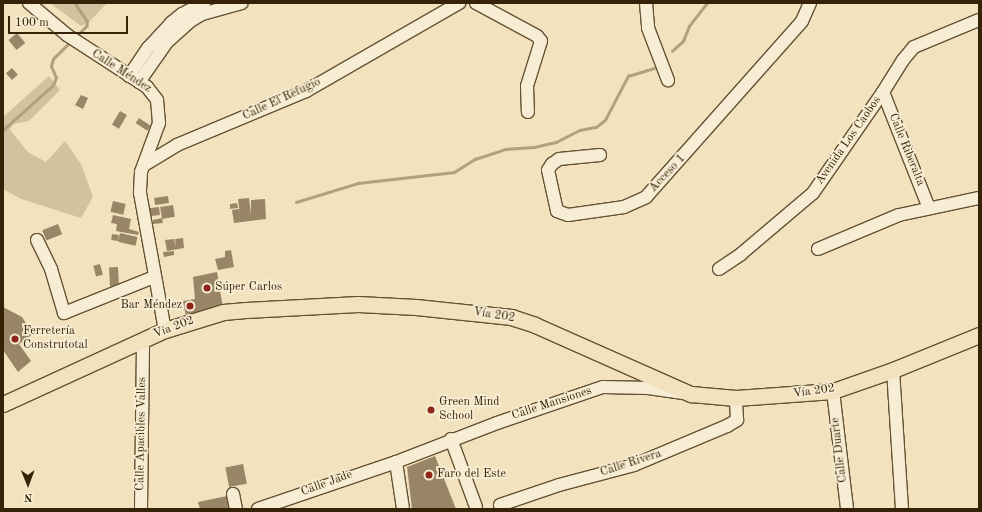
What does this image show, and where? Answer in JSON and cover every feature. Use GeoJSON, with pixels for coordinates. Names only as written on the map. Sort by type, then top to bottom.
{"type":"FeatureCollection","features":[{"type":"Feature","properties":{"kind":"main road","name":"Vía 202"},"geometry":{"type":"LineString","coordinates":[[3,404],[143,341],[164,330],[223,312],[246,310],[358,304],[511,317],[535,325],[691,394],[736,398],[833,390],[893,370],[979,334]]}},
{"type":"Feature","properties":{"kind":"street","name":"Calle Méndez"},"geometry":{"type":"LineString","coordinates":[[29,3],[67,35],[154,94],[160,114],[157,135],[144,165],[140,193],[164,330]]}},
{"type":"Feature","properties":{"kind":"street"},"geometry":{"type":"LineString","coordinates":[[134,79],[148,48],[171,23],[182,14],[204,3]]}},
{"type":"Feature","properties":{"kind":"street"},"geometry":{"type":"LineString","coordinates":[[134,79],[167,42],[189,22],[202,14],[242,3]]}},
{"type":"Feature","properties":{"kind":"street","name":"Calle El Refugio"},"geometry":{"type":"LineString","coordinates":[[144,165],[177,145],[306,91],[459,3]]}},
{"type":"Feature","properties":{"kind":"street"},"geometry":{"type":"LineString","coordinates":[[476,3],[537,36],[541,40],[526,86],[528,112]]}},
{"type":"Feature","properties":{"kind":"street"},"geometry":{"type":"LineString","coordinates":[[646,3],[648,28],[668,80]]}},
{"type":"Feature","properties":{"kind":"street","name":"Acceso 1"},"geometry":{"type":"LineString","coordinates":[[600,155],[559,159],[552,164],[548,170],[557,211],[568,214],[624,207],[646,197],[802,21],[810,3]]}},
{"type":"Feature","properties":{"kind":"street","name":"Avenida Los Caobos"},"geometry":{"type":"LineString","coordinates":[[719,269],[741,254],[813,192],[883,92],[903,60],[914,47],[979,20]]}},
{"type":"Feature","properties":{"kind":"street","name":"Calle Riberalta"},"geometry":{"type":"LineString","coordinates":[[883,92],[929,208]]}},
{"type":"Feature","properties":{"kind":"street"},"geometry":{"type":"LineString","coordinates":[[818,249],[874,223],[929,208],[979,198]]}},
{"type":"Feature","properties":{"kind":"street"},"geometry":{"type":"LineString","coordinates":[[37,240],[51,269],[64,313],[154,277]]}},
{"type":"Feature","properties":{"kind":"street","name":"Calle Apacibles Valles"},"geometry":{"type":"LineString","coordinates":[[141,509],[143,341]]}},
{"type":"Feature","properties":{"kind":"street"},"geometry":{"type":"LineString","coordinates":[[893,370],[902,509]]}},
{"type":"Feature","properties":{"kind":"street","name":"Calle Mansiones"},"geometry":{"type":"LineString","coordinates":[[396,462],[451,440],[604,387],[648,388],[691,394]]}},
{"type":"Feature","properties":{"kind":"street","name":"Calle Duarte"},"geometry":{"type":"LineString","coordinates":[[833,390],[846,509]]}},
{"type":"Feature","properties":{"kind":"street","name":"Calle Rivera"},"geometry":{"type":"LineString","coordinates":[[500,505],[634,464],[727,426],[737,420],[736,398]]}},
{"type":"Feature","properties":{"kind":"street"},"geometry":{"type":"LineString","coordinates":[[451,440],[476,507]]}},
{"type":"Feature","properties":{"kind":"street"},"geometry":{"type":"LineString","coordinates":[[396,462],[403,509]]}},
{"type":"Feature","properties":{"kind":"street","name":"Calle Jade"},"geometry":{"type":"LineString","coordinates":[[258,509],[396,462]]}},
{"type":"Feature","properties":{"kind":"street"},"geometry":{"type":"LineString","coordinates":[[233,494],[236,509]]}},
{"type":"Feature","properties":{"kind":"shaded area"},"geometry":{"type":"Polygon","coordinates":[[[50,3],[107,3],[89,22],[81,26],[50,3]]]}},
{"type":"Feature","properties":{"kind":"shaded area"},"geometry":{"type":"Polygon","coordinates":[[[49,76],[60,90],[29,121],[13,124],[10,130],[28,152],[46,162],[65,141],[81,164],[93,197],[81,218],[21,199],[3,189],[3,117],[49,76]]]}},
{"type":"Feature","properties":{"kind":"building"},"geometry":{"type":"Polygon","coordinates":[[[17,33],[25,43],[17,50],[8,40],[17,33]]]}},
{"type":"Feature","properties":{"kind":"building"},"geometry":{"type":"Polygon","coordinates":[[[12,68],[18,75],[12,80],[6,73],[12,68]]]}},
{"type":"Feature","properties":{"kind":"building"},"geometry":{"type":"Polygon","coordinates":[[[81,95],[88,98],[83,109],[75,105],[81,95]]]}},
{"type":"Feature","properties":{"kind":"building"},"geometry":{"type":"Polygon","coordinates":[[[120,111],[127,115],[119,129],[112,125],[120,111]]]}},
{"type":"Feature","properties":{"kind":"building"},"geometry":{"type":"Polygon","coordinates":[[[139,118],[151,126],[147,131],[136,123],[139,118]]]}},
{"type":"Feature","properties":{"kind":"building"},"geometry":{"type":"Polygon","coordinates":[[[168,196],[169,203],[155,205],[154,198],[168,196]]]}},
{"type":"Feature","properties":{"kind":"building"},"geometry":{"type":"Polygon","coordinates":[[[249,198],[251,214],[251,200],[265,199],[266,219],[234,223],[232,210],[239,209],[240,216],[238,199],[249,198]]]}},
{"type":"Feature","properties":{"kind":"building"},"geometry":{"type":"Polygon","coordinates":[[[113,201],[126,204],[123,215],[111,212],[113,201]]]}},
{"type":"Feature","properties":{"kind":"building"},"geometry":{"type":"Polygon","coordinates":[[[237,203],[238,208],[230,209],[230,204],[237,203]]]}},
{"type":"Feature","properties":{"kind":"building"},"geometry":{"type":"Polygon","coordinates":[[[173,205],[175,217],[162,219],[160,207],[173,205]]]}},
{"type":"Feature","properties":{"kind":"building"},"geometry":{"type":"Polygon","coordinates":[[[159,207],[160,215],[150,216],[149,208],[159,207]]]}},
{"type":"Feature","properties":{"kind":"building"},"geometry":{"type":"Polygon","coordinates":[[[113,215],[131,219],[129,229],[139,232],[138,235],[116,231],[117,224],[111,223],[113,215]]]}},
{"type":"Feature","properties":{"kind":"building"},"geometry":{"type":"Polygon","coordinates":[[[162,218],[163,223],[153,224],[153,220],[162,218]]]}},
{"type":"Feature","properties":{"kind":"building"},"geometry":{"type":"Polygon","coordinates":[[[58,224],[62,234],[46,241],[42,230],[58,224]]]}},
{"type":"Feature","properties":{"kind":"building"},"geometry":{"type":"Polygon","coordinates":[[[120,233],[138,237],[136,246],[118,242],[120,233]]]}},
{"type":"Feature","properties":{"kind":"building"},"geometry":{"type":"Polygon","coordinates":[[[112,234],[119,235],[118,241],[111,240],[112,234]]]}},
{"type":"Feature","properties":{"kind":"building"},"geometry":{"type":"Polygon","coordinates":[[[183,238],[184,248],[167,251],[165,240],[174,239],[176,247],[175,239],[183,238]]]}},
{"type":"Feature","properties":{"kind":"building"},"geometry":{"type":"Polygon","coordinates":[[[231,250],[234,267],[218,270],[215,259],[225,257],[225,251],[231,250]]]}},
{"type":"Feature","properties":{"kind":"building"},"geometry":{"type":"Polygon","coordinates":[[[174,251],[174,255],[164,257],[163,252],[174,251]]]}},
{"type":"Feature","properties":{"kind":"building"},"geometry":{"type":"Polygon","coordinates":[[[100,264],[103,275],[96,276],[93,266],[100,264]]]}},
{"type":"Feature","properties":{"kind":"building"},"geometry":{"type":"Polygon","coordinates":[[[109,267],[118,267],[119,286],[110,286],[109,267]]]}},
{"type":"Feature","properties":{"kind":"building","name":"Súper Carlos"},"geometry":{"type":"Polygon","coordinates":[[[217,272],[223,308],[186,317],[183,301],[195,299],[193,277],[217,272]]]}},
{"type":"Feature","properties":{"kind":"building","name":"Ferretería Construtotal"},"geometry":{"type":"Polygon","coordinates":[[[3,307],[22,317],[33,334],[19,344],[31,361],[18,372],[3,350],[3,307]]]}},
{"type":"Feature","properties":{"kind":"building"},"geometry":{"type":"Polygon","coordinates":[[[435,456],[456,509],[412,509],[407,467],[435,456]]]}},
{"type":"Feature","properties":{"kind":"building"},"geometry":{"type":"Polygon","coordinates":[[[243,464],[247,484],[229,487],[225,467],[243,464]]]}},
{"type":"Feature","properties":{"kind":"building"},"geometry":{"type":"Polygon","coordinates":[[[227,496],[230,509],[200,509],[198,502],[227,496]]]}},
{"type":"Feature","properties":{"kind":"waterway"},"geometry":{"type":"LineString","coordinates":[[75,3],[87,21],[87,26],[77,36]]}},
{"type":"Feature","properties":{"kind":"waterway"},"geometry":{"type":"LineString","coordinates":[[672,51],[683,41],[689,26],[707,3]]}},
{"type":"Feature","properties":{"kind":"waterway"},"geometry":{"type":"LineString","coordinates":[[3,130],[53,85],[56,78],[51,66],[53,59],[70,42]]}},
{"type":"Feature","properties":{"kind":"waterway"},"geometry":{"type":"LineString","coordinates":[[296,202],[358,183],[454,172],[475,159],[505,149],[534,147],[556,142],[580,130],[596,127],[605,120],[628,76],[654,68]]}},
{"type":"Feature","properties":{"kind":"place","name":"Súper Carlos"},"geometry":{"type":"Point","coordinates":[207,288]}},
{"type":"Feature","properties":{"kind":"place","name":"Bar Méndez"},"geometry":{"type":"Point","coordinates":[190,306]}},
{"type":"Feature","properties":{"kind":"place","name":"Ferretería Construtotal"},"geometry":{"type":"Point","coordinates":[15,339]}},
{"type":"Feature","properties":{"kind":"place","name":"Green Mind School"},"geometry":{"type":"Point","coordinates":[431,410]}},
{"type":"Feature","properties":{"kind":"place","name":"Faro del Este"},"geometry":{"type":"Point","coordinates":[429,475]}}]}
